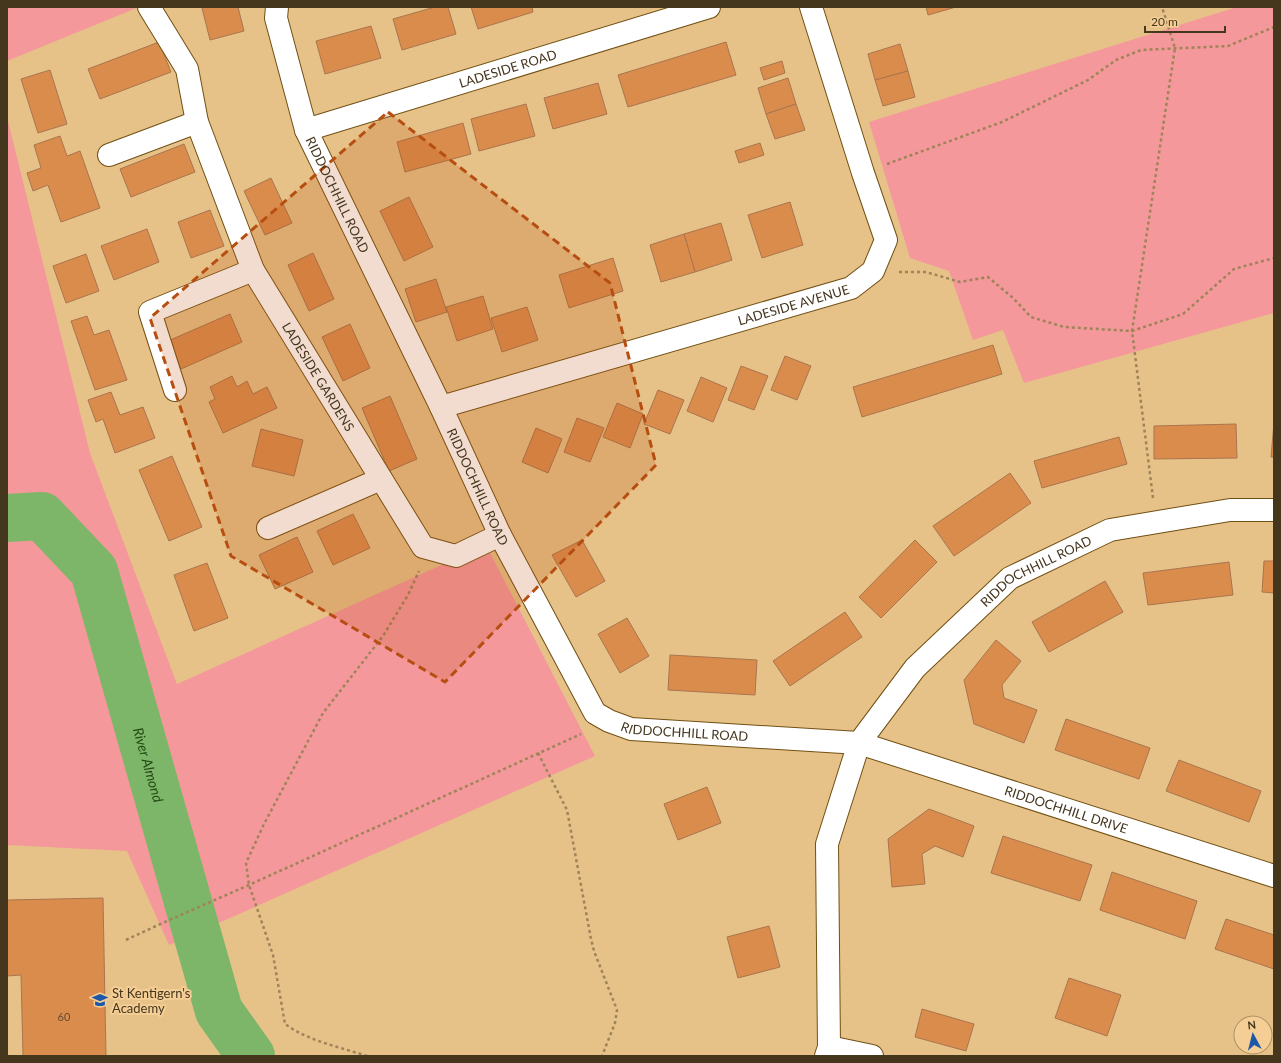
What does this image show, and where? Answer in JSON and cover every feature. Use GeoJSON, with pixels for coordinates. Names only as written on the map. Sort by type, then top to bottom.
{"type":"FeatureCollection","features":[{"type":"Feature","properties":{"kind":"street","name":"LADESIDE GARDENS"},"geometry":{"type":"LineString","coordinates":[[149,7],[187,69],[197,122],[253,270],[382,479],[422,547],[456,556],[500,535]]}},
{"type":"Feature","properties":{"kind":"street","name":"RIDDOCHHILL ROAD"},"geometry":{"type":"LineString","coordinates":[[277,7],[276,18],[306,130],[441,407],[500,535],[595,712],[609,721],[631,729],[859,743]]}},
{"type":"Feature","properties":{"kind":"street","name":"LADESIDE ROAD"},"geometry":{"type":"LineString","coordinates":[[306,130],[709,7]]}},
{"type":"Feature","properties":{"kind":"street"},"geometry":{"type":"LineString","coordinates":[[811,7],[886,240],[873,272]]}},
{"type":"Feature","properties":{"kind":"street"},"geometry":{"type":"LineString","coordinates":[[109,155],[197,122]]}},
{"type":"Feature","properties":{"kind":"street"},"geometry":{"type":"LineString","coordinates":[[175,390],[150,312],[253,270]]}},
{"type":"Feature","properties":{"kind":"street","name":"LADESIDE AVENUE"},"geometry":{"type":"LineString","coordinates":[[441,407],[851,288],[873,272]]}},
{"type":"Feature","properties":{"kind":"street"},"geometry":{"type":"LineString","coordinates":[[268,528],[382,479]]}},
{"type":"Feature","properties":{"kind":"street","name":"RIDDOCHHILL ROAD"},"geometry":{"type":"LineString","coordinates":[[827,1052],[827,844],[859,743],[915,668],[1010,578],[1110,530],[1230,510],[1274,510]]}},
{"type":"Feature","properties":{"kind":"street","name":"RIDDOCHHILL DRIVE"},"geometry":{"type":"LineString","coordinates":[[859,743],[1274,876]]}},
{"type":"Feature","properties":{"kind":"street"},"geometry":{"type":"LineString","coordinates":[[827,1052],[872,1056]]}},
{"type":"Feature","properties":{"kind":"path"},"geometry":{"type":"LineString","coordinates":[[1156,522],[1132,331],[1175,48],[1162,7]]}},
{"type":"Feature","properties":{"kind":"path"},"geometry":{"type":"LineString","coordinates":[[864,173],[1002,122],[1088,80],[1116,60],[1141,50],[1228,46],[1274,27]]}},
{"type":"Feature","properties":{"kind":"path"},"geometry":{"type":"LineString","coordinates":[[873,272],[926,272],[960,282],[988,277],[1013,298],[1031,317],[1064,327],[1132,331],[1183,314],[1234,269],[1274,258]]}},
{"type":"Feature","properties":{"kind":"path"},"geometry":{"type":"LineString","coordinates":[[367,1056],[312,1038],[285,1024],[273,956],[249,886],[246,863],[264,824],[323,713],[383,636],[408,595],[429,549]]}},
{"type":"Feature","properties":{"kind":"path"},"geometry":{"type":"LineString","coordinates":[[126,940],[249,886],[609,721]]}},
{"type":"Feature","properties":{"kind":"path"},"geometry":{"type":"LineString","coordinates":[[538,753],[567,810],[591,939],[594,951],[617,1010],[615,1023],[602,1056]]}},
{"type":"Feature","properties":{"kind":"highlighted area"},"geometry":{"type":"Polygon","coordinates":[[[388,112],[610,283],[656,465],[445,682],[231,556],[150,318],[388,112]]]}},
{"type":"Feature","properties":{"kind":"shaded area"},"geometry":{"type":"Polygon","coordinates":[[[7,7],[139,7],[7,61],[7,7]]]}},
{"type":"Feature","properties":{"kind":"shaded area"},"geometry":{"type":"Polygon","coordinates":[[[1237,7],[1274,7],[1274,313],[1024,383],[1003,330],[973,340],[949,271],[910,258],[869,122],[1237,7]]]}},
{"type":"Feature","properties":{"kind":"shaded area"},"geometry":{"type":"Polygon","coordinates":[[[7,117],[90,453],[177,684],[486,545],[595,756],[169,945],[127,851],[7,845],[7,117]]]}},
{"type":"Feature","properties":{"kind":"building"},"geometry":{"type":"Polygon","coordinates":[[[238,7],[244,31],[210,40],[202,8],[238,7]]]}},
{"type":"Feature","properties":{"kind":"building"},"geometry":{"type":"Polygon","coordinates":[[[435,7],[448,7],[456,34],[402,50],[393,19],[435,7]]]}},
{"type":"Feature","properties":{"kind":"building"},"geometry":{"type":"Polygon","coordinates":[[[471,7],[532,7],[533,12],[478,29],[471,7]]]}},
{"type":"Feature","properties":{"kind":"building"},"geometry":{"type":"Polygon","coordinates":[[[926,7],[956,7],[928,15],[926,7]]]}},
{"type":"Feature","properties":{"kind":"building"},"geometry":{"type":"Polygon","coordinates":[[[371,26],[381,58],[325,74],[316,41],[371,26]]]}},
{"type":"Feature","properties":{"kind":"building"},"geometry":{"type":"Polygon","coordinates":[[[159,42],[171,72],[100,99],[88,69],[159,42]]]}},
{"type":"Feature","properties":{"kind":"building"},"geometry":{"type":"Polygon","coordinates":[[[726,42],[736,75],[628,107],[618,75],[726,42]]]}},
{"type":"Feature","properties":{"kind":"building"},"geometry":{"type":"Polygon","coordinates":[[[900,44],[908,71],[875,80],[868,54],[900,44]]]}},
{"type":"Feature","properties":{"kind":"building"},"geometry":{"type":"Polygon","coordinates":[[[782,61],[785,73],[764,80],[760,68],[782,61]]]}},
{"type":"Feature","properties":{"kind":"building"},"geometry":{"type":"Polygon","coordinates":[[[50,70],[67,124],[38,133],[21,79],[50,70]]]}},
{"type":"Feature","properties":{"kind":"building"},"geometry":{"type":"Polygon","coordinates":[[[908,71],[915,97],[883,106],[875,80],[908,71]]]}},
{"type":"Feature","properties":{"kind":"building"},"geometry":{"type":"Polygon","coordinates":[[[788,78],[796,104],[766,114],[758,88],[788,78]]]}},
{"type":"Feature","properties":{"kind":"building"},"geometry":{"type":"Polygon","coordinates":[[[598,83],[607,114],[553,129],[544,98],[598,83]]]}},
{"type":"Feature","properties":{"kind":"building"},"geometry":{"type":"Polygon","coordinates":[[[526,104],[535,136],[479,151],[471,119],[526,104]]]}},
{"type":"Feature","properties":{"kind":"building"},"geometry":{"type":"Polygon","coordinates":[[[796,104],[805,130],[775,139],[766,114],[796,104]]]}},
{"type":"Feature","properties":{"kind":"building"},"geometry":{"type":"Polygon","coordinates":[[[463,123],[471,154],[405,172],[397,142],[463,123]]]}},
{"type":"Feature","properties":{"kind":"building"},"geometry":{"type":"Polygon","coordinates":[[[60,136],[67,156],[80,151],[100,208],[61,222],[48,185],[33,191],[27,173],[41,168],[34,145],[60,136]]]}},
{"type":"Feature","properties":{"kind":"building"},"geometry":{"type":"Polygon","coordinates":[[[760,143],[764,155],[739,163],[735,151],[760,143]]]}},
{"type":"Feature","properties":{"kind":"building"},"geometry":{"type":"Polygon","coordinates":[[[184,144],[195,172],[131,197],[120,169],[184,144]]]}},
{"type":"Feature","properties":{"kind":"building"},"geometry":{"type":"Polygon","coordinates":[[[271,178],[292,223],[265,235],[244,191],[271,178]]]}},
{"type":"Feature","properties":{"kind":"building"},"geometry":{"type":"Polygon","coordinates":[[[409,197],[433,247],[404,261],[380,211],[409,197]]]}},
{"type":"Feature","properties":{"kind":"building"},"geometry":{"type":"Polygon","coordinates":[[[790,202],[803,245],[762,258],[748,215],[790,202]]]}},
{"type":"Feature","properties":{"kind":"building"},"geometry":{"type":"Polygon","coordinates":[[[210,210],[224,246],[191,258],[178,222],[210,210]]]}},
{"type":"Feature","properties":{"kind":"building"},"geometry":{"type":"Polygon","coordinates":[[[721,223],[732,260],[695,272],[684,234],[721,223]]]}},
{"type":"Feature","properties":{"kind":"building"},"geometry":{"type":"Polygon","coordinates":[[[147,229],[159,262],[114,280],[101,246],[147,229]]]}},
{"type":"Feature","properties":{"kind":"building"},"geometry":{"type":"Polygon","coordinates":[[[684,234],[695,272],[661,282],[650,245],[684,234]]]}},
{"type":"Feature","properties":{"kind":"building"},"geometry":{"type":"Polygon","coordinates":[[[313,253],[334,299],[309,311],[288,265],[313,253]]]}},
{"type":"Feature","properties":{"kind":"building"},"geometry":{"type":"Polygon","coordinates":[[[86,254],[99,291],[66,303],[53,266],[86,254]]]}},
{"type":"Feature","properties":{"kind":"building"},"geometry":{"type":"Polygon","coordinates":[[[613,258],[623,291],[569,308],[559,275],[613,258]]]}},
{"type":"Feature","properties":{"kind":"building"},"geometry":{"type":"Polygon","coordinates":[[[436,279],[447,312],[416,322],[405,289],[436,279]]]}},
{"type":"Feature","properties":{"kind":"building"},"geometry":{"type":"Polygon","coordinates":[[[483,296],[493,329],[457,341],[446,307],[483,296]]]}},
{"type":"Feature","properties":{"kind":"building"},"geometry":{"type":"Polygon","coordinates":[[[527,307],[538,340],[502,352],[491,318],[527,307]]]}},
{"type":"Feature","properties":{"kind":"building"},"geometry":{"type":"Polygon","coordinates":[[[230,314],[242,342],[181,369],[168,341],[230,314]]]}},
{"type":"Feature","properties":{"kind":"building"},"geometry":{"type":"Polygon","coordinates":[[[87,316],[94,335],[109,330],[127,380],[95,390],[71,321],[87,316]]]}},
{"type":"Feature","properties":{"kind":"building"},"geometry":{"type":"Polygon","coordinates":[[[350,324],[370,368],[343,381],[322,337],[350,324]]]}},
{"type":"Feature","properties":{"kind":"building"},"geometry":{"type":"Polygon","coordinates":[[[993,345],[1002,374],[862,417],[853,387],[993,345]]]}},
{"type":"Feature","properties":{"kind":"building"},"geometry":{"type":"Polygon","coordinates":[[[785,356],[811,366],[797,400],[771,390],[785,356]]]}},
{"type":"Feature","properties":{"kind":"building"},"geometry":{"type":"Polygon","coordinates":[[[741,366],[768,376],[754,410],[728,400],[741,366]]]}},
{"type":"Feature","properties":{"kind":"building"},"geometry":{"type":"Polygon","coordinates":[[[232,376],[237,387],[247,381],[253,394],[267,387],[277,408],[223,433],[209,402],[215,399],[210,387],[232,376]]]}},
{"type":"Feature","properties":{"kind":"building"},"geometry":{"type":"Polygon","coordinates":[[[701,377],[727,388],[713,422],[687,411],[701,377]]]}},
{"type":"Feature","properties":{"kind":"building"},"geometry":{"type":"Polygon","coordinates":[[[658,390],[684,400],[670,434],[644,424],[658,390]]]}},
{"type":"Feature","properties":{"kind":"building"},"geometry":{"type":"Polygon","coordinates":[[[111,392],[120,415],[143,407],[155,438],[115,453],[103,419],[96,422],[88,400],[111,392]]]}},
{"type":"Feature","properties":{"kind":"building"},"geometry":{"type":"Polygon","coordinates":[[[390,396],[417,459],[389,471],[362,408],[390,396]]]}},
{"type":"Feature","properties":{"kind":"building"},"geometry":{"type":"Polygon","coordinates":[[[617,403],[643,414],[630,448],[603,437],[617,403]]]}},
{"type":"Feature","properties":{"kind":"building"},"geometry":{"type":"Polygon","coordinates":[[[577,418],[604,428],[590,462],[564,452],[577,418]]]}},
{"type":"Feature","properties":{"kind":"building"},"geometry":{"type":"Polygon","coordinates":[[[1274,423],[1274,457],[1271,457],[1274,423]]]}},
{"type":"Feature","properties":{"kind":"building"},"geometry":{"type":"Polygon","coordinates":[[[1236,424],[1237,458],[1154,459],[1154,426],[1236,424]]]}},
{"type":"Feature","properties":{"kind":"building"},"geometry":{"type":"Polygon","coordinates":[[[536,428],[562,439],[548,473],[522,462],[536,428]]]}},
{"type":"Feature","properties":{"kind":"building"},"geometry":{"type":"Polygon","coordinates":[[[261,429],[303,440],[294,476],[252,466],[261,429]]]}},
{"type":"Feature","properties":{"kind":"building"},"geometry":{"type":"Polygon","coordinates":[[[1119,437],[1127,464],[1042,488],[1034,461],[1119,437]]]}},
{"type":"Feature","properties":{"kind":"building"},"geometry":{"type":"Polygon","coordinates":[[[172,456],[202,527],[169,541],[139,470],[172,456]]]}},
{"type":"Feature","properties":{"kind":"building"},"geometry":{"type":"Polygon","coordinates":[[[1010,473],[1031,503],[954,556],[933,526],[1010,473]]]}},
{"type":"Feature","properties":{"kind":"building"},"geometry":{"type":"Polygon","coordinates":[[[353,514],[370,548],[333,565],[317,531],[353,514]]]}},
{"type":"Feature","properties":{"kind":"building"},"geometry":{"type":"Polygon","coordinates":[[[297,537],[313,572],[275,589],[259,555],[297,537]]]}},
{"type":"Feature","properties":{"kind":"building"},"geometry":{"type":"Polygon","coordinates":[[[582,540],[605,581],[576,597],[552,555],[582,540]]]}},
{"type":"Feature","properties":{"kind":"building"},"geometry":{"type":"Polygon","coordinates":[[[915,540],[937,562],[881,618],[859,597],[915,540]]]}},
{"type":"Feature","properties":{"kind":"building"},"geometry":{"type":"Polygon","coordinates":[[[1264,561],[1274,561],[1274,593],[1262,592],[1264,561]]]}},
{"type":"Feature","properties":{"kind":"building"},"geometry":{"type":"Polygon","coordinates":[[[1229,562],[1233,595],[1148,605],[1143,573],[1229,562]]]}},
{"type":"Feature","properties":{"kind":"building"},"geometry":{"type":"Polygon","coordinates":[[[207,563],[228,618],[194,631],[174,575],[207,563]]]}},
{"type":"Feature","properties":{"kind":"building"},"geometry":{"type":"Polygon","coordinates":[[[1105,581],[1123,612],[1049,652],[1032,622],[1105,581]]]}},
{"type":"Feature","properties":{"kind":"building"},"geometry":{"type":"Polygon","coordinates":[[[845,612],[862,637],[790,686],[773,661],[845,612]]]}},
{"type":"Feature","properties":{"kind":"building"},"geometry":{"type":"Polygon","coordinates":[[[627,618],[649,656],[620,673],[598,634],[627,618]]]}},
{"type":"Feature","properties":{"kind":"building"},"geometry":{"type":"Polygon","coordinates":[[[996,640],[1021,661],[1002,685],[1004,698],[1037,710],[1024,743],[974,724],[964,680],[996,640]]]}},
{"type":"Feature","properties":{"kind":"building"},"geometry":{"type":"Polygon","coordinates":[[[670,655],[757,660],[755,695],[668,690],[670,655]]]}},
{"type":"Feature","properties":{"kind":"building"},"geometry":{"type":"Polygon","coordinates":[[[1066,719],[1150,748],[1139,779],[1055,750],[1066,719]]]}},
{"type":"Feature","properties":{"kind":"building"},"geometry":{"type":"Polygon","coordinates":[[[1179,760],[1261,791],[1249,822],[1166,791],[1179,760]]]}},
{"type":"Feature","properties":{"kind":"building"},"geometry":{"type":"Polygon","coordinates":[[[707,787],[721,823],[678,840],[664,804],[707,787]]]}},
{"type":"Feature","properties":{"kind":"building"},"geometry":{"type":"Polygon","coordinates":[[[929,809],[974,826],[963,857],[935,846],[922,854],[925,884],[892,887],[888,839],[929,809]]]}},
{"type":"Feature","properties":{"kind":"building"},"geometry":{"type":"Polygon","coordinates":[[[1003,836],[1092,865],[1080,901],[991,873],[1003,836]]]}},
{"type":"Feature","properties":{"kind":"building"},"geometry":{"type":"Polygon","coordinates":[[[1112,872],[1197,901],[1185,939],[1100,910],[1112,872]]]}},
{"type":"Feature","properties":{"kind":"building"},"geometry":{"type":"Polygon","coordinates":[[[103,898],[106,1056],[23,1056],[21,975],[7,976],[7,900],[103,898]]]}},
{"type":"Feature","properties":{"kind":"building"},"geometry":{"type":"Polygon","coordinates":[[[1226,919],[1274,935],[1274,969],[1215,949],[1226,919]]]}},
{"type":"Feature","properties":{"kind":"building"},"geometry":{"type":"Polygon","coordinates":[[[769,926],[780,967],[738,978],[727,937],[769,926]]]}},
{"type":"Feature","properties":{"kind":"building"},"geometry":{"type":"Polygon","coordinates":[[[1069,978],[1121,995],[1107,1036],[1055,1018],[1069,978]]]}},
{"type":"Feature","properties":{"kind":"building"},"geometry":{"type":"Polygon","coordinates":[[[922,1009],[974,1024],[966,1051],[915,1037],[922,1009]]]}},
{"type":"Feature","properties":{"kind":"waterway","name":"River Almond"},"geometry":{"type":"LineString","coordinates":[[7,518],[42,516],[94,571],[219,1011],[251,1056]]}},
{"type":"Feature","properties":{"kind":"place","name":"St Kentigern's Academy"},"geometry":{"type":"Point","coordinates":[100,1000]}}]}
